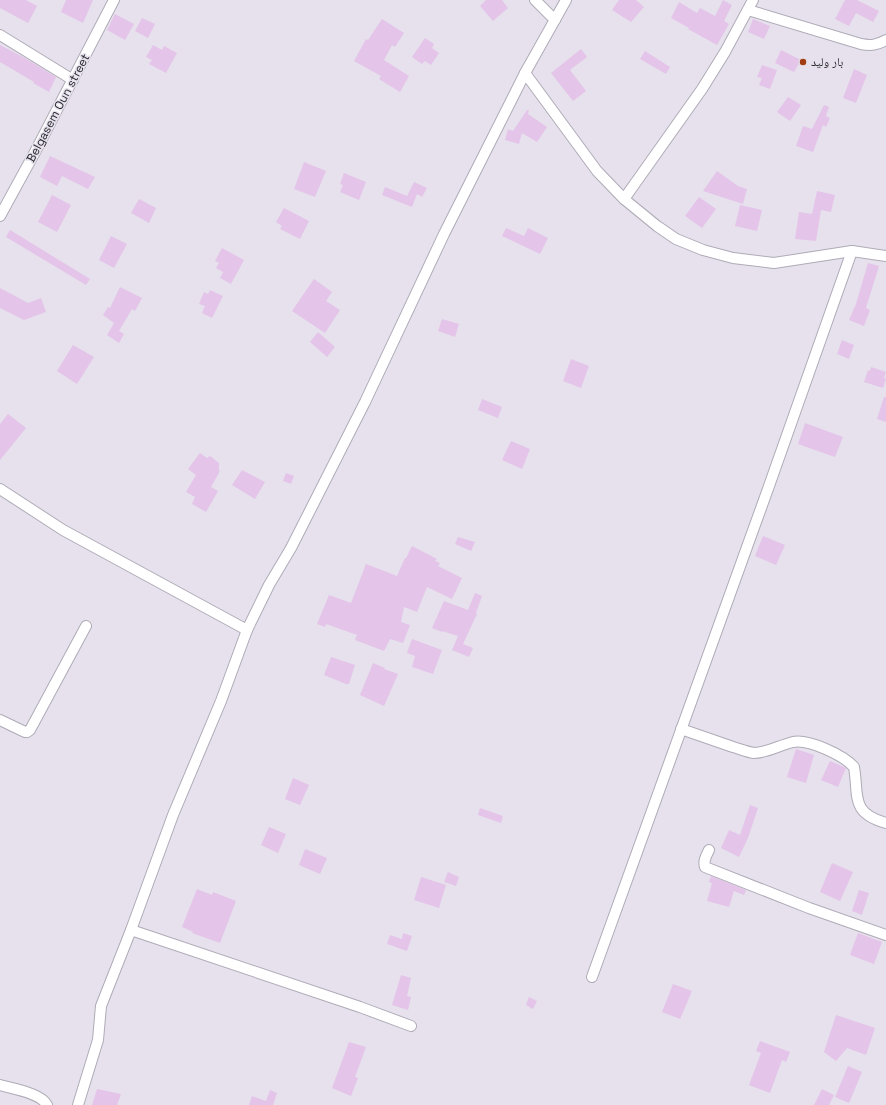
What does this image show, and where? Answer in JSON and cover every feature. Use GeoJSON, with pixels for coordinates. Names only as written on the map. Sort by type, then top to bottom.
{"type":"FeatureCollection","features":[{"type":"Feature","properties":{"kind":"street","name":"Belgasem Oun street"},"geometry":{"type":"LineString","coordinates":[[0,216],[114,0]]}},
{"type":"Feature","properties":{"kind":"street"},"geometry":{"type":"LineString","coordinates":[[535,0],[555,20]]}},
{"type":"Feature","properties":{"kind":"street"},"geometry":{"type":"LineString","coordinates":[[78,1105],[98,1040],[101,1006],[131,930],[173,814],[221,701],[247,630],[269,585],[291,548],[365,402],[444,234],[525,72],[566,0]]}},
{"type":"Feature","properties":{"kind":"street"},"geometry":{"type":"LineString","coordinates":[[624,199],[702,89],[754,0]]}},
{"type":"Feature","properties":{"kind":"street"},"geometry":{"type":"LineString","coordinates":[[748,10],[861,44],[871,46],[880,44],[886,40]]}},
{"type":"Feature","properties":{"kind":"street"},"geometry":{"type":"LineString","coordinates":[[0,35],[73,80]]}},
{"type":"Feature","properties":{"kind":"street"},"geometry":{"type":"LineString","coordinates":[[525,72],[597,171],[624,199],[657,226],[676,239],[703,250],[732,258],[774,262],[852,251],[886,256]]}},
{"type":"Feature","properties":{"kind":"street"},"geometry":{"type":"LineString","coordinates":[[592,977],[852,251]]}},
{"type":"Feature","properties":{"kind":"street"},"geometry":{"type":"LineString","coordinates":[[0,489],[63,530],[247,630]]}},
{"type":"Feature","properties":{"kind":"street"},"geometry":{"type":"LineString","coordinates":[[0,720],[25,732],[30,730],[86,626]]}},
{"type":"Feature","properties":{"kind":"street"},"geometry":{"type":"LineString","coordinates":[[681,729],[748,752],[755,753],[781,747],[792,742],[801,742],[822,748],[838,755],[854,767],[858,803],[870,816],[886,823]]}},
{"type":"Feature","properties":{"kind":"street"},"geometry":{"type":"LineString","coordinates":[[709,850],[705,858],[705,867],[809,908],[886,934]]}},
{"type":"Feature","properties":{"kind":"street"},"geometry":{"type":"LineString","coordinates":[[131,930],[360,1007],[411,1026]]}},
{"type":"Feature","properties":{"kind":"street"},"geometry":{"type":"LineString","coordinates":[[0,1085],[28,1093],[44,1100],[47,1105]]}},
{"type":"Feature","properties":{"kind":"building"},"geometry":{"type":"Polygon","coordinates":[[[0,0],[26,0],[37,6],[28,23],[0,8],[0,0]]]}},
{"type":"Feature","properties":{"kind":"building"},"geometry":{"type":"Polygon","coordinates":[[[66,0],[93,0],[83,23],[61,12],[66,0]]]}},
{"type":"Feature","properties":{"kind":"building"},"geometry":{"type":"Polygon","coordinates":[[[486,0],[502,0],[508,8],[493,21],[480,6],[486,0]]]}},
{"type":"Feature","properties":{"kind":"building"},"geometry":{"type":"Polygon","coordinates":[[[619,0],[636,0],[644,7],[631,22],[612,10],[619,0]]]}},
{"type":"Feature","properties":{"kind":"building"},"geometry":{"type":"Polygon","coordinates":[[[723,0],[732,5],[724,21],[729,24],[717,45],[671,18],[679,2],[697,13],[700,8],[715,16],[723,0]]]}},
{"type":"Feature","properties":{"kind":"building"},"geometry":{"type":"Polygon","coordinates":[[[845,0],[857,0],[879,11],[873,22],[856,13],[849,26],[835,19],[845,0]]]}},
{"type":"Feature","properties":{"kind":"building"},"geometry":{"type":"Polygon","coordinates":[[[115,14],[134,24],[125,40],[107,30],[115,14]]]}},
{"type":"Feature","properties":{"kind":"building"},"geometry":{"type":"Polygon","coordinates":[[[142,18],[155,24],[148,38],[135,31],[142,18]]]}},
{"type":"Feature","properties":{"kind":"building"},"geometry":{"type":"Polygon","coordinates":[[[382,19],[404,33],[395,47],[392,45],[384,60],[409,76],[400,92],[379,79],[381,76],[354,61],[366,39],[368,40],[382,19]]]}},
{"type":"Feature","properties":{"kind":"building"},"geometry":{"type":"Polygon","coordinates":[[[753,19],[770,26],[764,39],[748,32],[753,19]]]}},
{"type":"Feature","properties":{"kind":"building"},"geometry":{"type":"Polygon","coordinates":[[[425,38],[434,44],[432,48],[439,53],[431,65],[425,61],[422,64],[412,57],[425,38]]]}},
{"type":"Feature","properties":{"kind":"building"},"geometry":{"type":"Polygon","coordinates":[[[0,45],[56,77],[49,92],[0,62],[0,45]]]}},
{"type":"Feature","properties":{"kind":"building"},"geometry":{"type":"Polygon","coordinates":[[[153,45],[162,50],[164,46],[177,53],[166,73],[149,64],[152,60],[146,57],[153,45]]]}},
{"type":"Feature","properties":{"kind":"building"},"geometry":{"type":"Polygon","coordinates":[[[581,49],[587,57],[570,70],[586,91],[573,101],[551,73],[581,49]]]}},
{"type":"Feature","properties":{"kind":"building"},"geometry":{"type":"Polygon","coordinates":[[[781,50],[801,60],[794,72],[775,63],[781,50]]]}},
{"type":"Feature","properties":{"kind":"building"},"geometry":{"type":"Polygon","coordinates":[[[645,51],[670,67],[666,74],[640,59],[645,51]]]}},
{"type":"Feature","properties":{"kind":"building"},"geometry":{"type":"Polygon","coordinates":[[[762,65],[777,70],[770,89],[759,85],[762,78],[757,77],[762,65]]]}},
{"type":"Feature","properties":{"kind":"building"},"geometry":{"type":"Polygon","coordinates":[[[854,69],[867,75],[856,103],[843,98],[854,69]]]}},
{"type":"Feature","properties":{"kind":"building"},"geometry":{"type":"Polygon","coordinates":[[[788,97],[801,105],[790,121],[777,112],[788,97]]]}},
{"type":"Feature","properties":{"kind":"building"},"geometry":{"type":"Polygon","coordinates":[[[824,105],[829,107],[826,116],[830,118],[826,127],[823,125],[813,152],[796,146],[803,126],[812,129],[824,105]]]}},
{"type":"Feature","properties":{"kind":"building"},"geometry":{"type":"Polygon","coordinates":[[[527,110],[529,110],[528,114],[547,127],[537,142],[522,133],[519,144],[505,140],[508,129],[513,131],[527,110]]]}},
{"type":"Feature","properties":{"kind":"building"},"geometry":{"type":"Polygon","coordinates":[[[50,156],[95,177],[88,189],[62,176],[57,186],[40,177],[50,156]]]}},
{"type":"Feature","properties":{"kind":"building"},"geometry":{"type":"Polygon","coordinates":[[[304,162],[326,171],[315,197],[294,189],[304,162]]]}},
{"type":"Feature","properties":{"kind":"building"},"geometry":{"type":"Polygon","coordinates":[[[717,171],[738,186],[747,189],[743,204],[703,191],[717,171]]]}},
{"type":"Feature","properties":{"kind":"building"},"geometry":{"type":"Polygon","coordinates":[[[344,173],[366,182],[359,200],[340,192],[343,185],[340,184],[344,173]]]}},
{"type":"Feature","properties":{"kind":"building"},"geometry":{"type":"Polygon","coordinates":[[[414,182],[427,188],[422,197],[417,194],[412,207],[382,195],[385,187],[407,196],[414,182]]]}},
{"type":"Feature","properties":{"kind":"building"},"geometry":{"type":"Polygon","coordinates":[[[817,191],[835,195],[831,212],[821,210],[816,241],[795,239],[799,212],[812,214],[817,191]]]}},
{"type":"Feature","properties":{"kind":"building"},"geometry":{"type":"Polygon","coordinates":[[[52,195],[71,205],[57,232],[38,222],[52,195]]]}},
{"type":"Feature","properties":{"kind":"building"},"geometry":{"type":"Polygon","coordinates":[[[699,197],[716,209],[702,228],[685,216],[699,197]]]}},
{"type":"Feature","properties":{"kind":"building"},"geometry":{"type":"Polygon","coordinates":[[[139,199],[156,208],[149,223],[131,213],[139,199]]]}},
{"type":"Feature","properties":{"kind":"building"},"geometry":{"type":"Polygon","coordinates":[[[740,205],[762,210],[757,231],[735,226],[740,205]]]}},
{"type":"Feature","properties":{"kind":"building"},"geometry":{"type":"Polygon","coordinates":[[[284,208],[309,221],[300,239],[280,229],[282,226],[276,222],[284,208]]]}},
{"type":"Feature","properties":{"kind":"building"},"geometry":{"type":"Polygon","coordinates":[[[506,228],[524,236],[528,228],[548,238],[540,254],[502,236],[506,228]]]}},
{"type":"Feature","properties":{"kind":"building"},"geometry":{"type":"Polygon","coordinates":[[[10,230],[90,279],[86,285],[6,237],[10,230]]]}},
{"type":"Feature","properties":{"kind":"building"},"geometry":{"type":"Polygon","coordinates":[[[111,236],[127,244],[114,268],[99,260],[111,236]]]}},
{"type":"Feature","properties":{"kind":"building"},"geometry":{"type":"Polygon","coordinates":[[[222,248],[244,260],[231,284],[220,278],[223,272],[216,268],[219,263],[215,261],[222,248]]]}},
{"type":"Feature","properties":{"kind":"building"},"geometry":{"type":"Polygon","coordinates":[[[868,263],[879,266],[866,308],[870,310],[864,326],[849,320],[856,304],[868,263]]]}},
{"type":"Feature","properties":{"kind":"building"},"geometry":{"type":"Polygon","coordinates":[[[314,279],[332,292],[326,301],[340,310],[325,333],[292,311],[314,279]]]}},
{"type":"Feature","properties":{"kind":"building"},"geometry":{"type":"Polygon","coordinates":[[[120,287],[142,298],[135,311],[132,309],[119,331],[124,334],[119,343],[107,335],[114,323],[103,315],[108,307],[110,308],[120,287]]]}},
{"type":"Feature","properties":{"kind":"building"},"geometry":{"type":"Polygon","coordinates":[[[0,288],[28,303],[41,298],[46,312],[24,320],[0,308],[0,288]]]}},
{"type":"Feature","properties":{"kind":"building"},"geometry":{"type":"Polygon","coordinates":[[[210,290],[223,296],[212,318],[202,313],[205,306],[199,304],[204,292],[208,294],[210,290]]]}},
{"type":"Feature","properties":{"kind":"building"},"geometry":{"type":"Polygon","coordinates":[[[442,319],[459,324],[455,337],[438,331],[442,319]]]}},
{"type":"Feature","properties":{"kind":"building"},"geometry":{"type":"Polygon","coordinates":[[[318,332],[335,347],[327,357],[310,342],[318,332]]]}},
{"type":"Feature","properties":{"kind":"building"},"geometry":{"type":"Polygon","coordinates":[[[842,340],[854,345],[849,359],[837,354],[842,340]]]}},
{"type":"Feature","properties":{"kind":"building"},"geometry":{"type":"Polygon","coordinates":[[[73,345],[94,357],[77,384],[57,371],[73,345]]]}},
{"type":"Feature","properties":{"kind":"building"},"geometry":{"type":"Polygon","coordinates":[[[571,359],[589,366],[581,388],[563,381],[571,359]]]}},
{"type":"Feature","properties":{"kind":"building"},"geometry":{"type":"Polygon","coordinates":[[[871,367],[886,372],[884,378],[886,379],[883,388],[864,382],[868,370],[870,371],[871,367]]]}},
{"type":"Feature","properties":{"kind":"building"},"geometry":{"type":"Polygon","coordinates":[[[884,397],[886,397],[886,422],[877,419],[884,397]]]}},
{"type":"Feature","properties":{"kind":"building"},"geometry":{"type":"Polygon","coordinates":[[[482,399],[502,407],[498,418],[478,410],[482,399]]]}},
{"type":"Feature","properties":{"kind":"building"},"geometry":{"type":"Polygon","coordinates":[[[8,414],[26,428],[0,460],[0,424],[8,414]]]}},
{"type":"Feature","properties":{"kind":"building"},"geometry":{"type":"Polygon","coordinates":[[[805,423],[843,437],[835,457],[798,444],[805,423]]]}},
{"type":"Feature","properties":{"kind":"building"},"geometry":{"type":"Polygon","coordinates":[[[511,441],[530,449],[522,469],[502,460],[511,441]]]}},
{"type":"Feature","properties":{"kind":"building"},"geometry":{"type":"Polygon","coordinates":[[[200,453],[207,458],[210,456],[219,463],[220,471],[211,487],[218,491],[206,512],[192,504],[195,497],[186,492],[196,475],[188,469],[200,453]]]}},
{"type":"Feature","properties":{"kind":"building"},"geometry":{"type":"Polygon","coordinates":[[[242,470],[265,482],[255,499],[232,485],[242,470]]]}},
{"type":"Feature","properties":{"kind":"building"},"geometry":{"type":"Polygon","coordinates":[[[286,473],[294,476],[291,484],[283,481],[286,473]]]}},
{"type":"Feature","properties":{"kind":"building"},"geometry":{"type":"Polygon","coordinates":[[[763,536],[785,545],[776,565],[755,556],[763,536]]]}},
{"type":"Feature","properties":{"kind":"building"},"geometry":{"type":"Polygon","coordinates":[[[458,537],[475,542],[471,551],[455,544],[458,537]]]}},
{"type":"Feature","properties":{"kind":"building"},"geometry":{"type":"Polygon","coordinates":[[[412,546],[437,559],[435,561],[440,563],[438,566],[462,578],[452,599],[427,587],[417,612],[404,607],[401,622],[410,625],[403,643],[390,639],[384,651],[355,640],[357,635],[326,624],[325,627],[317,624],[329,595],[351,603],[366,564],[397,576],[412,546]]]}},
{"type":"Feature","properties":{"kind":"building"},"geometry":{"type":"Polygon","coordinates":[[[475,593],[482,596],[476,613],[477,614],[463,644],[473,648],[469,657],[452,650],[458,636],[432,628],[444,601],[468,610],[475,593]]]}},
{"type":"Feature","properties":{"kind":"building"},"geometry":{"type":"Polygon","coordinates":[[[412,639],[442,650],[433,674],[412,667],[415,656],[407,653],[412,639]]]}},
{"type":"Feature","properties":{"kind":"building"},"geometry":{"type":"Polygon","coordinates":[[[331,657],[355,665],[349,684],[324,675],[331,657]]]}},
{"type":"Feature","properties":{"kind":"building"},"geometry":{"type":"Polygon","coordinates":[[[373,663],[398,674],[384,706],[360,695],[373,663]]]}},
{"type":"Feature","properties":{"kind":"building"},"geometry":{"type":"Polygon","coordinates":[[[796,749],[814,755],[806,783],[787,777],[796,749]]]}},
{"type":"Feature","properties":{"kind":"building"},"geometry":{"type":"Polygon","coordinates":[[[830,761],[846,768],[838,787],[821,780],[830,761]]]}},
{"type":"Feature","properties":{"kind":"building"},"geometry":{"type":"Polygon","coordinates":[[[293,778],[309,785],[300,805],[285,799],[293,778]]]}},
{"type":"Feature","properties":{"kind":"building"},"geometry":{"type":"Polygon","coordinates":[[[750,805],[758,808],[748,838],[739,857],[721,848],[729,830],[740,835],[750,805]]]}},
{"type":"Feature","properties":{"kind":"building"},"geometry":{"type":"Polygon","coordinates":[[[480,808],[503,816],[501,823],[478,815],[480,808]]]}},
{"type":"Feature","properties":{"kind":"building"},"geometry":{"type":"Polygon","coordinates":[[[269,827],[286,834],[278,853],[261,845],[269,827]]]}},
{"type":"Feature","properties":{"kind":"building"},"geometry":{"type":"Polygon","coordinates":[[[305,849],[327,858],[320,874],[299,865],[305,849]]]}},
{"type":"Feature","properties":{"kind":"building"},"geometry":{"type":"Polygon","coordinates":[[[832,863],[853,872],[840,901],[820,892],[832,863]]]}},
{"type":"Feature","properties":{"kind":"building"},"geometry":{"type":"Polygon","coordinates":[[[448,872],[459,877],[456,886],[444,882],[448,872]]]}},
{"type":"Feature","properties":{"kind":"building"},"geometry":{"type":"Polygon","coordinates":[[[711,876],[746,890],[744,895],[734,891],[729,907],[707,901],[712,883],[709,882],[711,876]]]}},
{"type":"Feature","properties":{"kind":"building"},"geometry":{"type":"Polygon","coordinates":[[[421,877],[446,885],[439,908],[414,900],[421,877]]]}},
{"type":"Feature","properties":{"kind":"building"},"geometry":{"type":"Polygon","coordinates":[[[197,889],[212,895],[213,892],[236,901],[220,943],[192,933],[193,932],[182,927],[197,889]]]}},
{"type":"Feature","properties":{"kind":"building"},"geometry":{"type":"Polygon","coordinates":[[[859,890],[869,893],[862,915],[852,911],[859,890]]]}},
{"type":"Feature","properties":{"kind":"building"},"geometry":{"type":"Polygon","coordinates":[[[403,933],[412,936],[407,951],[387,944],[390,935],[402,939],[403,933]]]}},
{"type":"Feature","properties":{"kind":"building"},"geometry":{"type":"Polygon","coordinates":[[[858,933],[882,942],[874,964],[850,955],[858,933]]]}},
{"type":"Feature","properties":{"kind":"building"},"geometry":{"type":"Polygon","coordinates":[[[401,975],[411,978],[407,996],[411,997],[408,1010],[392,1005],[401,975]]]}},
{"type":"Feature","properties":{"kind":"building"},"geometry":{"type":"Polygon","coordinates":[[[673,984],[692,991],[680,1019],[662,1012],[673,984]]]}},
{"type":"Feature","properties":{"kind":"building"},"geometry":{"type":"Polygon","coordinates":[[[529,997],[537,1001],[533,1009],[526,1005],[529,997]]]}},
{"type":"Feature","properties":{"kind":"building"},"geometry":{"type":"Polygon","coordinates":[[[836,1015],[875,1028],[866,1055],[847,1048],[836,1061],[824,1052],[836,1015]]]}},
{"type":"Feature","properties":{"kind":"building"},"geometry":{"type":"Polygon","coordinates":[[[760,1041],[790,1052],[786,1062],[782,1060],[770,1093],[749,1085],[761,1053],[756,1051],[760,1041]]]}},
{"type":"Feature","properties":{"kind":"building"},"geometry":{"type":"Polygon","coordinates":[[[349,1042],[366,1047],[355,1077],[358,1078],[351,1096],[332,1088],[349,1042]]]}},
{"type":"Feature","properties":{"kind":"building"},"geometry":{"type":"Polygon","coordinates":[[[848,1066],[862,1072],[849,1103],[835,1097],[848,1066]]]}},
{"type":"Feature","properties":{"kind":"building"},"geometry":{"type":"Polygon","coordinates":[[[97,1089],[121,1094],[117,1105],[92,1105],[97,1089]]]}},
{"type":"Feature","properties":{"kind":"building"},"geometry":{"type":"Polygon","coordinates":[[[822,1089],[834,1095],[829,1105],[814,1105],[822,1089]]]}},
{"type":"Feature","properties":{"kind":"building"},"geometry":{"type":"Polygon","coordinates":[[[270,1090],[277,1093],[273,1105],[249,1105],[252,1096],[266,1101],[270,1090]]]}},
{"type":"Feature","properties":{"kind":"place","name":"بار وليد"},"geometry":{"type":"Point","coordinates":[803,62]}}]}
